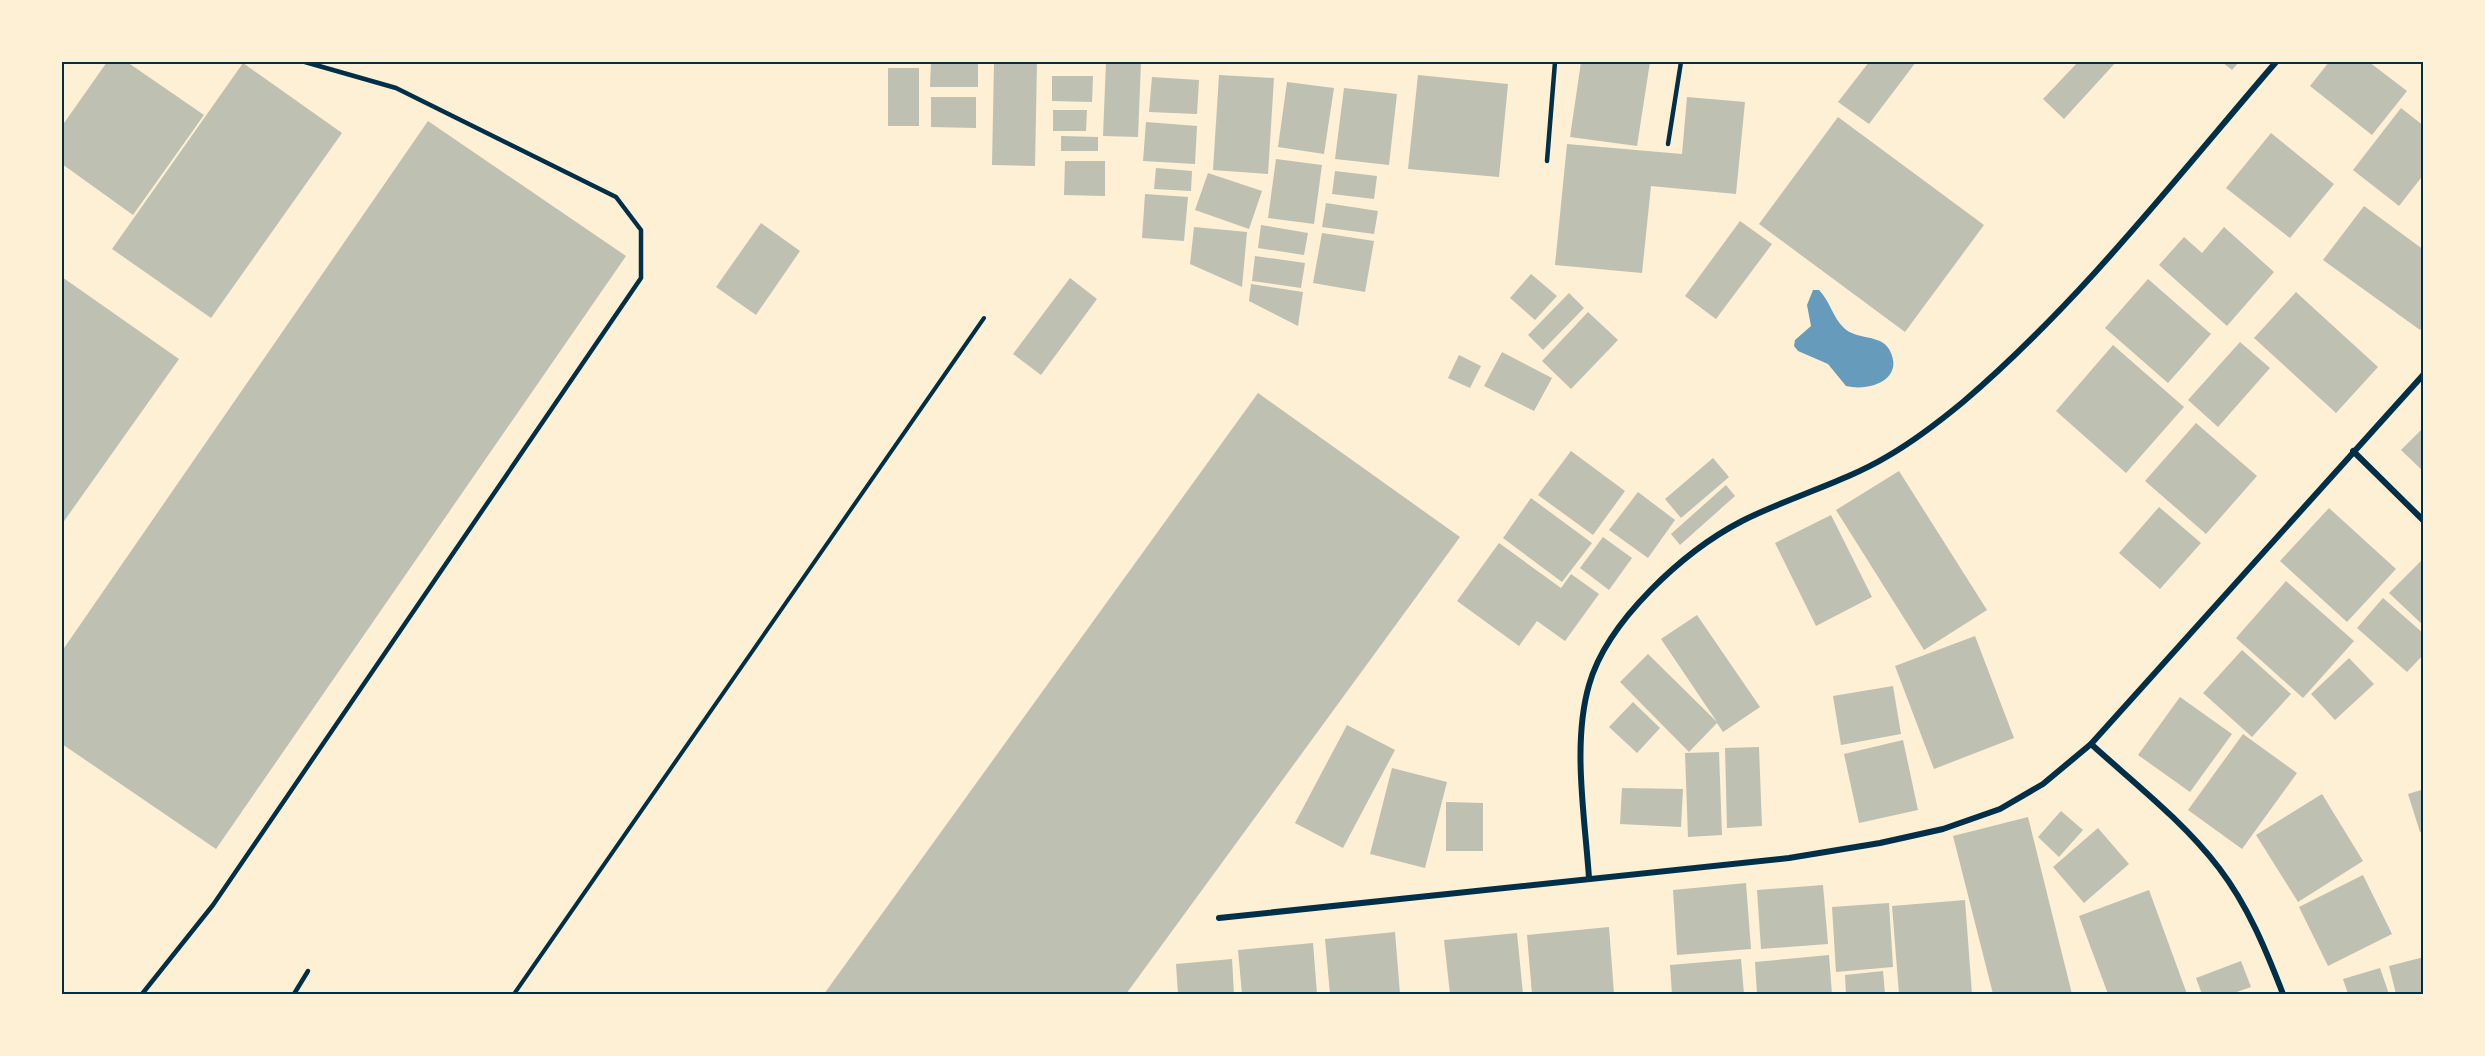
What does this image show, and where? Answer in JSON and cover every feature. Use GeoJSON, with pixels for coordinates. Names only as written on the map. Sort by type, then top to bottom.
{"type":"FeatureCollection","features":[{"type":"Feature","properties":{"kind":"street"},"geometry":{"type":"LineString","coordinates":[[1589,878],[1581,749],[1589,685],[1610,637],[1642,597],[1691,556],[1740,522],[1888,456],[1961,404],[2045,325],[2121,242],[2276,62]]}},
{"type":"Feature","properties":{"kind":"street"},"geometry":{"type":"LineString","coordinates":[[1219,918],[1789,858],[1943,829],[2000,809],[2043,784],[2091,744],[2424,374]]}},
{"type":"Feature","properties":{"kind":"street"},"geometry":{"type":"LineString","coordinates":[[2353,451],[2424,521]]}},
{"type":"Feature","properties":{"kind":"street"},"geometry":{"type":"LineString","coordinates":[[2091,744],[2185,830],[2219,868],[2247,911],[2267,951],[2283,994]]}},
{"type":"Feature","properties":{"kind":"lane"},"geometry":{"type":"LineString","coordinates":[[142,994],[213,905],[641,278],[641,230],[616,197],[396,88],[305,62]]}},
{"type":"Feature","properties":{"kind":"lane"},"geometry":{"type":"LineString","coordinates":[[1547,161],[1555,62]]}},
{"type":"Feature","properties":{"kind":"lane"},"geometry":{"type":"LineString","coordinates":[[1668,144],[1681,62]]}},
{"type":"Feature","properties":{"kind":"lane"},"geometry":{"type":"LineString","coordinates":[[294,994],[308,971]]}},
{"type":"Feature","properties":{"kind":"path"},"geometry":{"type":"LineString","coordinates":[[514,994],[984,318]]}},
{"type":"Feature","properties":{"kind":"water"},"geometry":{"type":"Polygon","coordinates":[[[1813,290],[1819,290],[1823,294],[1837,319],[1849,332],[1880,341],[1889,349],[1893,359],[1893,368],[1883,381],[1865,387],[1846,386],[1828,364],[1798,351],[1794,346],[1795,340],[1811,326],[1807,305],[1813,290]]]}},
{"type":"Feature","properties":{"kind":"building"},"geometry":{"type":"Polygon","coordinates":[[[107,62],[127,62],[204,115],[133,215],[62,164],[62,126],[107,62]]]}},
{"type":"Feature","properties":{"kind":"building"},"geometry":{"type":"Polygon","coordinates":[[[931,62],[978,62],[978,87],[930,87],[931,62]]]}},
{"type":"Feature","properties":{"kind":"building"},"geometry":{"type":"Polygon","coordinates":[[[994,62],[1037,62],[1035,166],[992,165],[994,62]]]}},
{"type":"Feature","properties":{"kind":"building"},"geometry":{"type":"Polygon","coordinates":[[[1106,62],[1141,62],[1138,137],[1103,136],[1106,62]]]}},
{"type":"Feature","properties":{"kind":"building"},"geometry":{"type":"Polygon","coordinates":[[[1581,62],[1650,62],[1637,146],[1570,137],[1581,62]]]}},
{"type":"Feature","properties":{"kind":"building"},"geometry":{"type":"Polygon","coordinates":[[[1869,62],[1916,62],[1869,124],[1838,102],[1869,62]]]}},
{"type":"Feature","properties":{"kind":"building"},"geometry":{"type":"Polygon","coordinates":[[[2078,62],[2116,62],[2064,119],[2043,99],[2078,62]]]}},
{"type":"Feature","properties":{"kind":"building"},"geometry":{"type":"Polygon","coordinates":[[[2222,62],[2239,62],[2232,70],[2222,62]]]}},
{"type":"Feature","properties":{"kind":"building"},"geometry":{"type":"Polygon","coordinates":[[[2329,62],[2369,62],[2407,91],[2372,135],[2310,86],[2329,62]]]}},
{"type":"Feature","properties":{"kind":"building"},"geometry":{"type":"Polygon","coordinates":[[[243,63],[342,133],[211,318],[112,249],[243,63]]]}},
{"type":"Feature","properties":{"kind":"building"},"geometry":{"type":"Polygon","coordinates":[[[888,68],[919,68],[919,126],[888,126],[888,68]]]}},
{"type":"Feature","properties":{"kind":"building"},"geometry":{"type":"Polygon","coordinates":[[[1219,75],[1274,78],[1268,174],[1213,170],[1219,75]]]}},
{"type":"Feature","properties":{"kind":"building"},"geometry":{"type":"Polygon","coordinates":[[[1418,75],[1508,84],[1499,177],[1408,169],[1418,75]]]}},
{"type":"Feature","properties":{"kind":"building"},"geometry":{"type":"Polygon","coordinates":[[[1052,76],[1093,76],[1092,102],[1052,101],[1052,76]]]}},
{"type":"Feature","properties":{"kind":"building"},"geometry":{"type":"Polygon","coordinates":[[[1152,77],[1199,80],[1197,114],[1149,112],[1152,77]]]}},
{"type":"Feature","properties":{"kind":"building"},"geometry":{"type":"Polygon","coordinates":[[[1287,82],[1334,88],[1324,154],[1278,147],[1287,82]]]}},
{"type":"Feature","properties":{"kind":"building"},"geometry":{"type":"Polygon","coordinates":[[[1344,88],[1397,94],[1389,165],[1335,159],[1344,88]]]}},
{"type":"Feature","properties":{"kind":"building"},"geometry":{"type":"Polygon","coordinates":[[[931,97],[976,97],[976,128],[931,127],[931,97]]]}},
{"type":"Feature","properties":{"kind":"building"},"geometry":{"type":"Polygon","coordinates":[[[1687,97],[1745,102],[1736,194],[1651,186],[1642,273],[1555,265],[1567,144],[1682,154],[1687,97]]]}},
{"type":"Feature","properties":{"kind":"building"},"geometry":{"type":"Polygon","coordinates":[[[2401,108],[2424,126],[2424,174],[2399,206],[2353,170],[2401,108]]]}},
{"type":"Feature","properties":{"kind":"building"},"geometry":{"type":"Polygon","coordinates":[[[1053,110],[1087,110],[1086,131],[1053,131],[1053,110]]]}},
{"type":"Feature","properties":{"kind":"building"},"geometry":{"type":"Polygon","coordinates":[[[1838,117],[1984,225],[1905,332],[1759,224],[1838,117]]]}},
{"type":"Feature","properties":{"kind":"building"},"geometry":{"type":"Polygon","coordinates":[[[428,121],[626,256],[216,849],[62,744],[62,651],[428,121]]]}},
{"type":"Feature","properties":{"kind":"building"},"geometry":{"type":"Polygon","coordinates":[[[1146,122],[1197,126],[1195,164],[1143,161],[1146,122]]]}},
{"type":"Feature","properties":{"kind":"building"},"geometry":{"type":"Polygon","coordinates":[[[2271,133],[2334,184],[2290,238],[2226,188],[2271,133]]]}},
{"type":"Feature","properties":{"kind":"building"},"geometry":{"type":"Polygon","coordinates":[[[1061,136],[1098,137],[1098,151],[1061,151],[1061,136]]]}},
{"type":"Feature","properties":{"kind":"building"},"geometry":{"type":"Polygon","coordinates":[[[1276,159],[1322,165],[1314,224],[1268,218],[1276,159]]]}},
{"type":"Feature","properties":{"kind":"building"},"geometry":{"type":"Polygon","coordinates":[[[1065,161],[1105,161],[1105,196],[1064,195],[1065,161]]]}},
{"type":"Feature","properties":{"kind":"building"},"geometry":{"type":"Polygon","coordinates":[[[1156,168],[1192,171],[1191,191],[1154,189],[1156,168]]]}},
{"type":"Feature","properties":{"kind":"building"},"geometry":{"type":"Polygon","coordinates":[[[1335,171],[1377,176],[1374,199],[1332,194],[1335,171]]]}},
{"type":"Feature","properties":{"kind":"building"},"geometry":{"type":"Polygon","coordinates":[[[1208,173],[1262,191],[1249,229],[1195,210],[1208,173]]]}},
{"type":"Feature","properties":{"kind":"building"},"geometry":{"type":"Polygon","coordinates":[[[1145,194],[1188,197],[1184,241],[1142,238],[1145,194]]]}},
{"type":"Feature","properties":{"kind":"building"},"geometry":{"type":"Polygon","coordinates":[[[1326,203],[1378,211],[1374,234],[1322,227],[1326,203]]]}},
{"type":"Feature","properties":{"kind":"building"},"geometry":{"type":"Polygon","coordinates":[[[2364,206],[2424,250],[2424,325],[2420,330],[2323,260],[2364,206]]]}},
{"type":"Feature","properties":{"kind":"building"},"geometry":{"type":"Polygon","coordinates":[[[1740,221],[1772,244],[1716,319],[1685,296],[1740,221]]]}},
{"type":"Feature","properties":{"kind":"building"},"geometry":{"type":"Polygon","coordinates":[[[761,223],[800,251],[756,315],[716,287],[761,223]]]}},
{"type":"Feature","properties":{"kind":"building"},"geometry":{"type":"Polygon","coordinates":[[[1261,225],[1308,233],[1304,255],[1258,248],[1261,225]]]}},
{"type":"Feature","properties":{"kind":"building"},"geometry":{"type":"Polygon","coordinates":[[[1194,227],[1247,232],[1242,287],[1190,264],[1194,227]]]}},
{"type":"Feature","properties":{"kind":"building"},"geometry":{"type":"Polygon","coordinates":[[[2224,227],[2274,272],[2227,326],[2159,265],[2184,237],[2202,253],[2224,227]]]}},
{"type":"Feature","properties":{"kind":"building"},"geometry":{"type":"Polygon","coordinates":[[[1322,233],[1374,241],[1365,292],[1313,283],[1322,233]]]}},
{"type":"Feature","properties":{"kind":"building"},"geometry":{"type":"Polygon","coordinates":[[[1255,256],[1305,263],[1301,288],[1252,281],[1255,256]]]}},
{"type":"Feature","properties":{"kind":"building"},"geometry":{"type":"Polygon","coordinates":[[[1531,274],[1557,296],[1535,320],[1510,298],[1531,274]]]}},
{"type":"Feature","properties":{"kind":"building"},"geometry":{"type":"Polygon","coordinates":[[[62,277],[179,359],[62,524],[62,277]]]}},
{"type":"Feature","properties":{"kind":"building"},"geometry":{"type":"Polygon","coordinates":[[[1070,278],[1097,299],[1041,375],[1013,354],[1070,278]]]}},
{"type":"Feature","properties":{"kind":"building"},"geometry":{"type":"Polygon","coordinates":[[[2148,279],[2211,334],[2168,383],[2105,328],[2148,279]]]}},
{"type":"Feature","properties":{"kind":"building"},"geometry":{"type":"Polygon","coordinates":[[[1251,284],[1303,292],[1298,326],[1249,301],[1251,284]]]}},
{"type":"Feature","properties":{"kind":"building"},"geometry":{"type":"Polygon","coordinates":[[[2296,292],[2378,367],[2336,413],[2254,338],[2296,292]]]}},
{"type":"Feature","properties":{"kind":"building"},"geometry":{"type":"Polygon","coordinates":[[[1569,293],[1584,308],[1543,350],[1528,335],[1569,293]]]}},
{"type":"Feature","properties":{"kind":"building"},"geometry":{"type":"Polygon","coordinates":[[[1588,312],[1618,340],[1571,389],[1542,361],[1588,312]]]}},
{"type":"Feature","properties":{"kind":"building"},"geometry":{"type":"Polygon","coordinates":[[[2240,342],[2270,368],[2218,427],[2188,400],[2240,342]]]}},
{"type":"Feature","properties":{"kind":"building"},"geometry":{"type":"Polygon","coordinates":[[[2113,345],[2184,407],[2126,473],[2056,411],[2113,345]]]}},
{"type":"Feature","properties":{"kind":"building"},"geometry":{"type":"Polygon","coordinates":[[[1502,352],[1552,378],[1534,411],[1484,386],[1502,352]]]}},
{"type":"Feature","properties":{"kind":"building"},"geometry":{"type":"Polygon","coordinates":[[[1459,355],[1481,366],[1470,388],[1448,378],[1459,355]]]}},
{"type":"Feature","properties":{"kind":"building"},"geometry":{"type":"Polygon","coordinates":[[[1258,393],[1460,537],[1126,994],[824,994],[1258,393]]]}},
{"type":"Feature","properties":{"kind":"building"},"geometry":{"type":"Polygon","coordinates":[[[2196,423],[2257,476],[2206,534],[2145,481],[2196,423]]]}},
{"type":"Feature","properties":{"kind":"building"},"geometry":{"type":"Polygon","coordinates":[[[2424,427],[2424,472],[2401,450],[2424,427]]]}},
{"type":"Feature","properties":{"kind":"building"},"geometry":{"type":"Polygon","coordinates":[[[1571,451],[1625,491],[1593,535],[1538,495],[1571,451]]]}},
{"type":"Feature","properties":{"kind":"building"},"geometry":{"type":"Polygon","coordinates":[[[1713,458],[1729,477],[1681,518],[1665,499],[1713,458]]]}},
{"type":"Feature","properties":{"kind":"building"},"geometry":{"type":"Polygon","coordinates":[[[1899,471],[1987,610],[1924,650],[1836,510],[1899,471]]]}},
{"type":"Feature","properties":{"kind":"building"},"geometry":{"type":"Polygon","coordinates":[[[1726,485],[1735,496],[1680,545],[1671,534],[1726,485]]]}},
{"type":"Feature","properties":{"kind":"building"},"geometry":{"type":"Polygon","coordinates":[[[1638,492],[1675,520],[1648,558],[1609,530],[1638,492]]]}},
{"type":"Feature","properties":{"kind":"building"},"geometry":{"type":"Polygon","coordinates":[[[1531,498],[1592,543],[1562,582],[1503,538],[1531,498]]]}},
{"type":"Feature","properties":{"kind":"building"},"geometry":{"type":"Polygon","coordinates":[[[2159,507],[2201,543],[2160,589],[2119,553],[2159,507]]]}},
{"type":"Feature","properties":{"kind":"building"},"geometry":{"type":"Polygon","coordinates":[[[2329,508],[2396,569],[2347,622],[2280,561],[2329,508]]]}},
{"type":"Feature","properties":{"kind":"building"},"geometry":{"type":"Polygon","coordinates":[[[1831,515],[1872,597],[1816,626],[1775,543],[1831,515]]]}},
{"type":"Feature","properties":{"kind":"building"},"geometry":{"type":"Polygon","coordinates":[[[1603,537],[1632,558],[1609,590],[1580,568],[1603,537]]]}},
{"type":"Feature","properties":{"kind":"building"},"geometry":{"type":"Polygon","coordinates":[[[1499,543],[1561,588],[1571,574],[1599,594],[1565,641],[1537,621],[1519,646],[1457,601],[1499,543]]]}},
{"type":"Feature","properties":{"kind":"building"},"geometry":{"type":"Polygon","coordinates":[[[2421,561],[2424,563],[2424,626],[2389,593],[2421,561]]]}},
{"type":"Feature","properties":{"kind":"building"},"geometry":{"type":"Polygon","coordinates":[[[2286,581],[2354,641],[2303,698],[2236,638],[2286,581]]]}},
{"type":"Feature","properties":{"kind":"building"},"geometry":{"type":"Polygon","coordinates":[[[2383,598],[2424,634],[2424,654],[2407,672],[2357,628],[2383,598]]]}},
{"type":"Feature","properties":{"kind":"building"},"geometry":{"type":"Polygon","coordinates":[[[1697,615],[1760,707],[1723,732],[1717,723],[1689,752],[1620,682],[1648,654],[1717,722],[1661,639],[1697,615]]]}},
{"type":"Feature","properties":{"kind":"building"},"geometry":{"type":"Polygon","coordinates":[[[1975,636],[2014,738],[1934,769],[1895,666],[1975,636]]]}},
{"type":"Feature","properties":{"kind":"building"},"geometry":{"type":"Polygon","coordinates":[[[2242,650],[2291,694],[2252,737],[2203,693],[2242,650]]]}},
{"type":"Feature","properties":{"kind":"building"},"geometry":{"type":"Polygon","coordinates":[[[2349,658],[2374,684],[2335,720],[2311,694],[2349,658]]]}},
{"type":"Feature","properties":{"kind":"building"},"geometry":{"type":"Polygon","coordinates":[[[1893,686],[1901,734],[1841,745],[1833,696],[1893,686]]]}},
{"type":"Feature","properties":{"kind":"building"},"geometry":{"type":"Polygon","coordinates":[[[2180,697],[2232,734],[2190,792],[2138,755],[2180,697]]]}},
{"type":"Feature","properties":{"kind":"building"},"geometry":{"type":"Polygon","coordinates":[[[1633,702],[1660,728],[1637,753],[1609,727],[1633,702]]]}},
{"type":"Feature","properties":{"kind":"building"},"geometry":{"type":"Polygon","coordinates":[[[1347,725],[1395,750],[1343,848],[1295,823],[1347,725]]]}},
{"type":"Feature","properties":{"kind":"building"},"geometry":{"type":"Polygon","coordinates":[[[2243,734],[2297,773],[2242,849],[2188,810],[2243,734]]]}},
{"type":"Feature","properties":{"kind":"building"},"geometry":{"type":"Polygon","coordinates":[[[1903,740],[1918,810],[1859,823],[1844,754],[1903,740]]]}},
{"type":"Feature","properties":{"kind":"building"},"geometry":{"type":"Polygon","coordinates":[[[1759,747],[1762,826],[1727,828],[1725,748],[1759,747]]]}},
{"type":"Feature","properties":{"kind":"building"},"geometry":{"type":"Polygon","coordinates":[[[1719,752],[1722,835],[1688,837],[1685,753],[1719,752]]]}},
{"type":"Feature","properties":{"kind":"building"},"geometry":{"type":"Polygon","coordinates":[[[1392,768],[1447,782],[1425,868],[1370,854],[1392,768]]]}},
{"type":"Feature","properties":{"kind":"building"},"geometry":{"type":"Polygon","coordinates":[[[1622,788],[1683,789],[1681,827],[1620,824],[1622,788]]]}},
{"type":"Feature","properties":{"kind":"building"},"geometry":{"type":"Polygon","coordinates":[[[2424,789],[2424,832],[2420,832],[2408,794],[2424,789]]]}},
{"type":"Feature","properties":{"kind":"building"},"geometry":{"type":"Polygon","coordinates":[[[2322,794],[2363,861],[2298,902],[2256,835],[2322,794]]]}},
{"type":"Feature","properties":{"kind":"building"},"geometry":{"type":"Polygon","coordinates":[[[1446,802],[1483,803],[1483,851],[1446,851],[1446,802]]]}},
{"type":"Feature","properties":{"kind":"building"},"geometry":{"type":"Polygon","coordinates":[[[2061,811],[2083,830],[2059,857],[2038,837],[2061,811]]]}},
{"type":"Feature","properties":{"kind":"building"},"geometry":{"type":"Polygon","coordinates":[[[2028,817],[2072,994],[1993,994],[1953,836],[2028,817]]]}},
{"type":"Feature","properties":{"kind":"building"},"geometry":{"type":"Polygon","coordinates":[[[2098,828],[2129,864],[2084,903],[2053,867],[2098,828]]]}},
{"type":"Feature","properties":{"kind":"building"},"geometry":{"type":"Polygon","coordinates":[[[2363,875],[2392,934],[2328,966],[2299,907],[2363,875]]]}},
{"type":"Feature","properties":{"kind":"building"},"geometry":{"type":"Polygon","coordinates":[[[1746,883],[1751,949],[1677,955],[1673,890],[1746,883]]]}},
{"type":"Feature","properties":{"kind":"building"},"geometry":{"type":"Polygon","coordinates":[[[1823,885],[1828,944],[1761,949],[1757,890],[1823,885]]]}},
{"type":"Feature","properties":{"kind":"building"},"geometry":{"type":"Polygon","coordinates":[[[2149,890],[2187,994],[2108,994],[2079,916],[2149,890]]]}},
{"type":"Feature","properties":{"kind":"building"},"geometry":{"type":"Polygon","coordinates":[[[1965,900],[1972,994],[1899,994],[1892,906],[1965,900]]]}},
{"type":"Feature","properties":{"kind":"building"},"geometry":{"type":"Polygon","coordinates":[[[1889,903],[1893,967],[1836,972],[1832,907],[1889,903]]]}},
{"type":"Feature","properties":{"kind":"building"},"geometry":{"type":"Polygon","coordinates":[[[1609,927],[1614,994],[1532,994],[1527,935],[1609,927]]]}},
{"type":"Feature","properties":{"kind":"building"},"geometry":{"type":"Polygon","coordinates":[[[1395,932],[1400,994],[1330,994],[1325,939],[1395,932]]]}},
{"type":"Feature","properties":{"kind":"building"},"geometry":{"type":"Polygon","coordinates":[[[1517,933],[1523,994],[1450,994],[1444,940],[1517,933]]]}},
{"type":"Feature","properties":{"kind":"building"},"geometry":{"type":"Polygon","coordinates":[[[1313,943],[1317,994],[1242,994],[1238,950],[1313,943]]]}},
{"type":"Feature","properties":{"kind":"building"},"geometry":{"type":"Polygon","coordinates":[[[1829,955],[1832,994],[1757,994],[1755,962],[1829,955]]]}},
{"type":"Feature","properties":{"kind":"building"},"geometry":{"type":"Polygon","coordinates":[[[2424,957],[2424,994],[2396,994],[2389,966],[2424,957]]]}},
{"type":"Feature","properties":{"kind":"building"},"geometry":{"type":"Polygon","coordinates":[[[1232,959],[1234,994],[1178,994],[1176,964],[1232,959]]]}},
{"type":"Feature","properties":{"kind":"building"},"geometry":{"type":"Polygon","coordinates":[[[1741,959],[1744,994],[1672,994],[1670,965],[1741,959]]]}},
{"type":"Feature","properties":{"kind":"building"},"geometry":{"type":"Polygon","coordinates":[[[2241,961],[2251,987],[2231,994],[2202,994],[2196,978],[2241,961]]]}},
{"type":"Feature","properties":{"kind":"building"},"geometry":{"type":"Polygon","coordinates":[[[2380,968],[2389,994],[2348,994],[2343,979],[2380,968]]]}},
{"type":"Feature","properties":{"kind":"building"},"geometry":{"type":"Polygon","coordinates":[[[1883,971],[1885,994],[1846,994],[1845,975],[1883,971]]]}}]}
